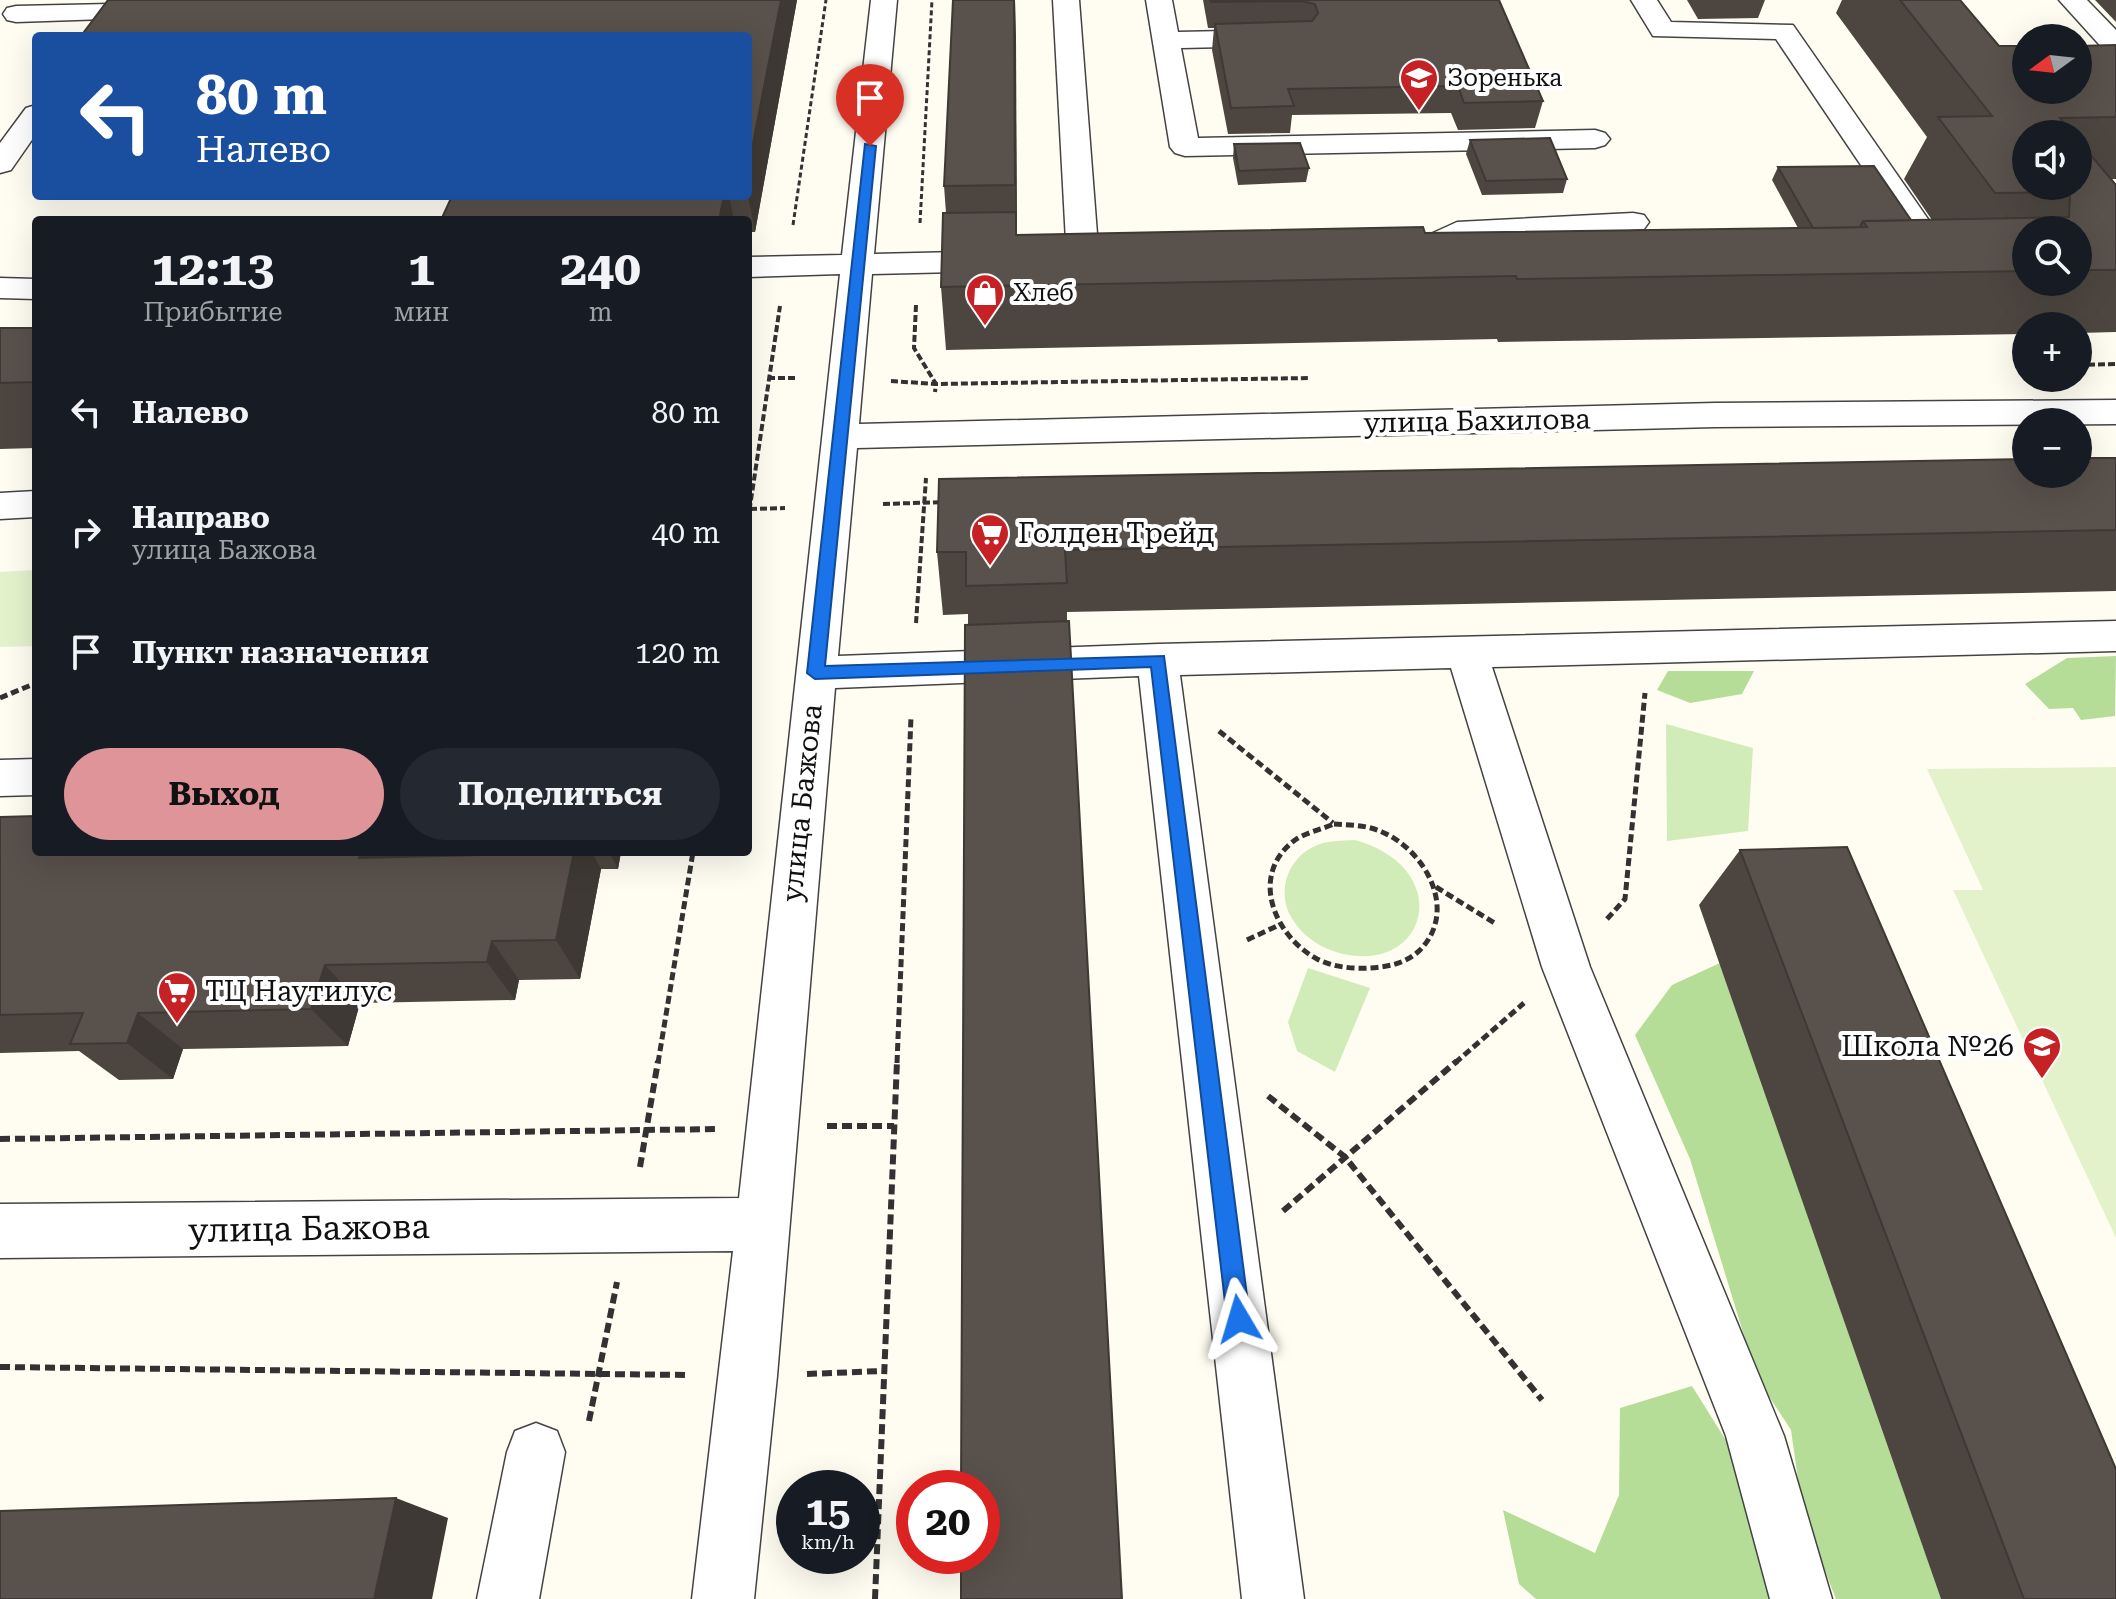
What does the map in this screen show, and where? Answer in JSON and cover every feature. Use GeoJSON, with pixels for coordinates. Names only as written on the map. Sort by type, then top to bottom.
{"type":"FeatureCollection","features":[{"type":"Feature","properties":{"kind":"street","name":"улица Бажова"},"geometry":{"type":"LineString","coordinates":[[723,1599],[749,1376],[838,436],[884,0]]}},
{"type":"Feature","properties":{"kind":"street"},"geometry":{"type":"LineString","coordinates":[[752,267],[1068,260],[1066,0]]}},
{"type":"Feature","properties":{"kind":"street"},"geometry":{"type":"LineString","coordinates":[[1159,0],[1185,147],[1595,139]]}},
{"type":"Feature","properties":{"kind":"street"},"geometry":{"type":"LineString","coordinates":[[1644,0],[1662,30],[1784,31],[1932,270],[1982,269]]}},
{"type":"Feature","properties":{"kind":"street"},"geometry":{"type":"LineString","coordinates":[[2072,0],[2116,46]]}},
{"type":"Feature","properties":{"kind":"street"},"geometry":{"type":"LineString","coordinates":[[95,32],[113,6]]}},
{"type":"Feature","properties":{"kind":"street"},"geometry":{"type":"LineString","coordinates":[[14,15],[113,6],[187,11]]}},
{"type":"Feature","properties":{"kind":"street"},"geometry":{"type":"LineString","coordinates":[[1166,40],[1298,38]]}},
{"type":"Feature","properties":{"kind":"street"},"geometry":{"type":"LineString","coordinates":[[14,158],[32,122]]}},
{"type":"Feature","properties":{"kind":"street"},"geometry":{"type":"LineString","coordinates":[[1449,272],[1395,256],[1457,231],[1633,222]]}},
{"type":"Feature","properties":{"kind":"street"},"geometry":{"type":"LineString","coordinates":[[0,288],[32,289]]}},
{"type":"Feature","properties":{"kind":"street","name":"улица Бахилова"},"geometry":{"type":"LineString","coordinates":[[838,436],[1715,415],[2116,412]]}},
{"type":"Feature","properties":{"kind":"street"},"geometry":{"type":"LineString","coordinates":[[0,506],[32,504]]}},
{"type":"Feature","properties":{"kind":"street"},"geometry":{"type":"LineString","coordinates":[[815,673],[913,669],[1160,672],[1467,653],[2116,636]]}},
{"type":"Feature","properties":{"kind":"street"},"geometry":{"type":"LineString","coordinates":[[1467,653],[1566,967],[1755,1436],[1801,1599]]}},
{"type":"Feature","properties":{"kind":"street"},"geometry":{"type":"LineString","coordinates":[[1160,672],[1273,1599]]}},
{"type":"Feature","properties":{"kind":"street"},"geometry":{"type":"LineString","coordinates":[[0,778],[32,777]]}},
{"type":"Feature","properties":{"kind":"street","name":"улица Бажова"},"geometry":{"type":"LineString","coordinates":[[0,1231],[763,1224]]}},
{"type":"Feature","properties":{"kind":"street"},"geometry":{"type":"LineString","coordinates":[[508,1599],[536,1452]]}},
{"type":"Feature","properties":{"kind":"path"},"geometry":{"type":"LineString","coordinates":[[875,1599],[913,669],[923,502],[936,384],[914,348],[932,0]]}},
{"type":"Feature","properties":{"kind":"path"},"geometry":{"type":"LineString","coordinates":[[2092,365],[2116,364]]}},
{"type":"Feature","properties":{"kind":"path"},"geometry":{"type":"LineString","coordinates":[[768,378],[845,378],[936,384],[1315,378]]}},
{"type":"Feature","properties":{"kind":"path"},"geometry":{"type":"LineString","coordinates":[[923,502],[955,502]]}},
{"type":"Feature","properties":{"kind":"path"},"geometry":{"type":"LineString","coordinates":[[1231,1257],[1566,967],[1625,899],[1649,648]]}},
{"type":"Feature","properties":{"kind":"path"},"geometry":{"type":"LineString","coordinates":[[1160,672],[1334,824]]}},
{"type":"Feature","properties":{"kind":"path"},"geometry":{"type":"LineString","coordinates":[[0,698],[32,685]]}},
{"type":"Feature","properties":{"kind":"path"},"geometry":{"type":"LineString","coordinates":[[1334,824],[1359,825],[1385,833],[1407,846],[1425,865],[1436,887],[1439,909],[1433,931],[1420,950],[1399,963],[1373,970],[1346,969],[1319,960],[1296,945],[1279,925],[1269,903],[1268,880],[1275,859],[1289,842],[1310,830],[1334,824]]}},
{"type":"Feature","properties":{"kind":"path"},"geometry":{"type":"LineString","coordinates":[[1436,887],[1566,967]]}},
{"type":"Feature","properties":{"kind":"path"},"geometry":{"type":"LineString","coordinates":[[1205,1047],[1345,1157],[1542,1400]]}},
{"type":"Feature","properties":{"kind":"path"},"geometry":{"type":"LineString","coordinates":[[0,1139],[894,1126]]}},
{"type":"Feature","properties":{"kind":"path"},"geometry":{"type":"LineString","coordinates":[[0,1367],[749,1376],[882,1371]]}},
{"type":"Feature","properties":{"kind":"green space"},"geometry":{"type":"Polygon","coordinates":[[[32,570],[32,646],[0,647],[0,572],[32,570]]]}},
{"type":"Feature","properties":{"kind":"green space"},"geometry":{"type":"Polygon","coordinates":[[[2116,656],[2115,716],[2081,720],[2073,708],[2049,709],[2025,684],[2067,658],[2116,656]]]}},
{"type":"Feature","properties":{"kind":"green space"},"geometry":{"type":"Polygon","coordinates":[[[1668,671],[1754,671],[1742,694],[1690,703],[1657,690],[1668,671]]]}},
{"type":"Feature","properties":{"kind":"green space"},"geometry":{"type":"Polygon","coordinates":[[[1666,724],[1753,748],[1748,831],[1667,841],[1666,724]]]}},
{"type":"Feature","properties":{"kind":"green space"},"geometry":{"type":"Polygon","coordinates":[[[2116,767],[2116,1238],[1953,890],[1983,890],[1927,769],[2116,767]]]}},
{"type":"Feature","properties":{"kind":"green space"},"geometry":{"type":"Polygon","coordinates":[[[1355,840],[1387,854],[1408,874],[1418,895],[1418,917],[1409,936],[1392,950],[1367,956],[1336,952],[1312,940],[1293,920],[1285,900],[1290,869],[1304,853],[1323,843],[1355,840]]]}},
{"type":"Feature","properties":{"kind":"green space"},"geometry":{"type":"Polygon","coordinates":[[[1720,963],[1941,1599],[1836,1599],[1803,1514],[1791,1430],[1757,1378],[1690,1159],[1635,1035],[1672,985],[1720,963]]]}},
{"type":"Feature","properties":{"kind":"green space"},"geometry":{"type":"Polygon","coordinates":[[[1308,968],[1370,988],[1335,1072],[1297,1051],[1288,1022],[1308,968]]]}},
{"type":"Feature","properties":{"kind":"green space"},"geometry":{"type":"Polygon","coordinates":[[[1692,1386],[1747,1474],[1774,1599],[1536,1599],[1519,1584],[1503,1510],[1595,1553],[1619,1495],[1620,1408],[1692,1386]]]}},
{"type":"Feature","properties":{"kind":"building"},"geometry":{"type":"Polygon","coordinates":[[[108,0],[781,0],[752,149],[752,32],[84,32],[108,0]]]}},
{"type":"Feature","properties":{"kind":"building"},"geometry":{"type":"Polygon","coordinates":[[[953,0],[1014,0],[1015,185],[944,186],[953,0]]]}},
{"type":"Feature","properties":{"kind":"building"},"geometry":{"type":"Polygon","coordinates":[[[1210,0],[1499,0],[1543,101],[1464,103],[1458,86],[1288,89],[1294,106],[1231,108],[1215,24],[1312,21],[1318,13],[1315,4],[1302,1],[1210,0]]]}},
{"type":"Feature","properties":{"kind":"building"},"geometry":{"type":"Polygon","coordinates":[[[1900,0],[1960,0],[1999,46],[2012,46],[2012,104],[2092,104],[2092,46],[2116,45],[2116,117],[2012,120],[2012,193],[1995,193],[1938,117],[1992,116],[1900,0]]]}},
{"type":"Feature","properties":{"kind":"building"},"geometry":{"type":"Polygon","coordinates":[[[1550,138],[1567,179],[1486,181],[1470,140],[1550,138]]]}},
{"type":"Feature","properties":{"kind":"building"},"geometry":{"type":"Polygon","coordinates":[[[1300,143],[1309,168],[1239,171],[1234,144],[1300,143]]]}},
{"type":"Feature","properties":{"kind":"building"},"geometry":{"type":"Polygon","coordinates":[[[2092,157],[2116,185],[2116,270],[2092,270],[2092,216],[2069,216],[2070,200],[2092,200],[2092,157]]]}},
{"type":"Feature","properties":{"kind":"building"},"geometry":{"type":"Polygon","coordinates":[[[1874,166],[1911,220],[1863,221],[1860,227],[1813,228],[1778,167],[1874,166]]]}},
{"type":"Feature","properties":{"kind":"building"},"geometry":{"type":"Polygon","coordinates":[[[450,200],[723,200],[720,216],[443,216],[450,200]]]}},
{"type":"Feature","properties":{"kind":"building"},"geometry":{"type":"Polygon","coordinates":[[[1016,212],[1016,235],[1423,227],[1425,233],[1867,227],[1863,221],[2012,218],[2012,271],[1517,279],[1516,276],[941,287],[943,213],[1016,212]]]}},
{"type":"Feature","properties":{"kind":"building"},"geometry":{"type":"Polygon","coordinates":[[[0,328],[32,328],[32,382],[0,383],[0,328]]]}},
{"type":"Feature","properties":{"kind":"building"},"geometry":{"type":"Polygon","coordinates":[[[2092,458],[2116,458],[2116,530],[1065,550],[1067,583],[966,586],[966,552],[937,552],[939,479],[2012,459],[2012,488],[2092,488],[2092,458]]]}},
{"type":"Feature","properties":{"kind":"building"},"geometry":{"type":"Polygon","coordinates":[[[1069,621],[1122,1599],[961,1599],[961,1574],[1000,1574],[1000,1470],[961,1470],[965,625],[1069,621]]]}},
{"type":"Feature","properties":{"kind":"building"},"geometry":{"type":"Polygon","coordinates":[[[32,816],[32,856],[573,856],[556,940],[492,941],[487,962],[325,965],[311,1009],[138,1013],[127,1043],[70,1044],[83,1013],[0,1015],[0,817],[32,816]]]}},
{"type":"Feature","properties":{"kind":"building"},"geometry":{"type":"Polygon","coordinates":[[[1847,847],[2116,1469],[2116,1599],[2024,1599],[1740,850],[1847,847]]]}},
{"type":"Feature","properties":{"kind":"building"},"geometry":{"type":"Polygon","coordinates":[[[396,1498],[374,1599],[0,1599],[0,1511],[396,1498]]]}},
{"type":"Feature","properties":{"kind":"place","name":"Зоренька"},"geometry":{"type":"Point","coordinates":[1419,112]}},
{"type":"Feature","properties":{"kind":"place","name":"Хлеб"},"geometry":{"type":"Point","coordinates":[985,327]}},
{"type":"Feature","properties":{"kind":"place","name":"Голден Трейд"},"geometry":{"type":"Point","coordinates":[990,567]}},
{"type":"Feature","properties":{"kind":"place","name":"ТЦ Наутилус"},"geometry":{"type":"Point","coordinates":[177,1025]}},
{"type":"Feature","properties":{"kind":"place","name":"Школа №26"},"geometry":{"type":"Point","coordinates":[2042,1080]}},
{"type":"Feature","properties":{"kind":"route"},"geometry":{"type":"LineString","coordinates":[[870,146],[815,673],[1158,660],[1239,1319]]}}]}
